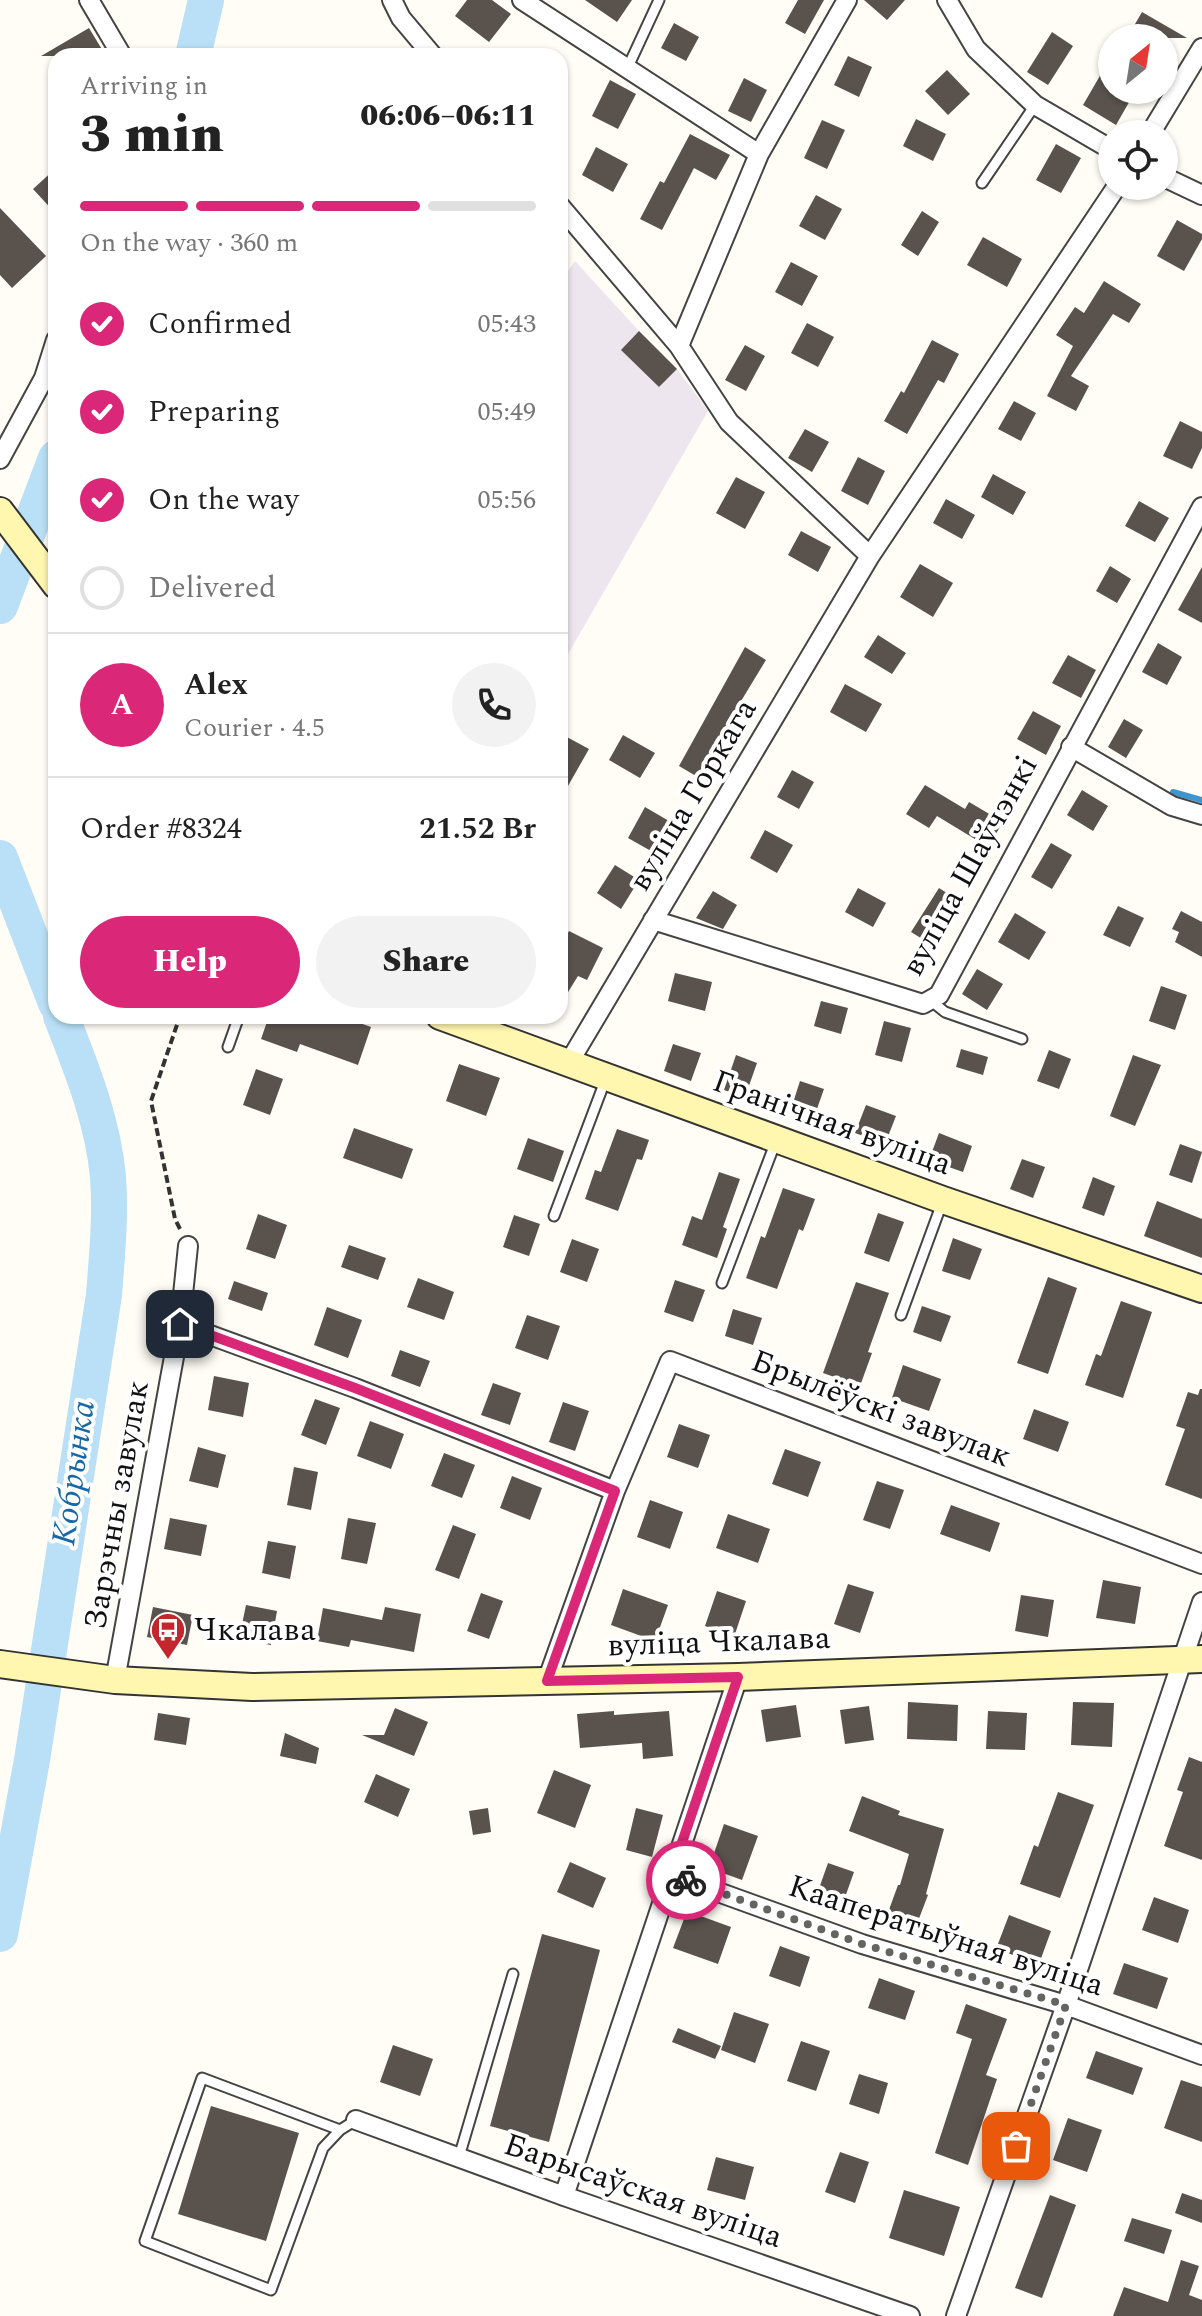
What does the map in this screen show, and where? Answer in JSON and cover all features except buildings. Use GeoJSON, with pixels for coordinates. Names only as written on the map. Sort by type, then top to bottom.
{"type":"FeatureCollection","features":[{"type":"Feature","properties":{"kind":"main road"},"geometry":{"type":"LineString","coordinates":[[5,518],[48,573]]}},
{"type":"Feature","properties":{"kind":"main road","name":"Гранічная вуліца"},"geometry":{"type":"LineString","coordinates":[[461,1024],[943,1200],[1202,1289]]}},
{"type":"Feature","properties":{"kind":"main road","name":"вуліца Чкалава"},"geometry":{"type":"LineString","coordinates":[[11,1666],[115,1680],[252,1687],[738,1677],[1193,1658]]}},
{"type":"Feature","properties":{"kind":"street"},"geometry":{"type":"LineString","coordinates":[[89,0],[117,48]]}},
{"type":"Feature","properties":{"kind":"street"},"geometry":{"type":"LineString","coordinates":[[392,0],[401,18],[426,48]]}},
{"type":"Feature","properties":{"kind":"street"},"geometry":{"type":"LineString","coordinates":[[522,0],[759,154]]}},
{"type":"Feature","properties":{"kind":"street"},"geometry":{"type":"LineString","coordinates":[[679,346],[759,154],[847,0]]}},
{"type":"Feature","properties":{"kind":"street"},"geometry":{"type":"LineString","coordinates":[[947,0],[976,49],[1035,105],[1098,142]]}},
{"type":"Feature","properties":{"kind":"street"},"geometry":{"type":"LineString","coordinates":[[1158,120],[1202,48]]}},
{"type":"Feature","properties":{"kind":"street"},"geometry":{"type":"LineString","coordinates":[[1178,184],[1202,195]]}},
{"type":"Feature","properties":{"kind":"street","name":"вуліца Горкага"},"geometry":{"type":"LineString","coordinates":[[568,1064],[870,556],[1108,200]]}},
{"type":"Feature","properties":{"kind":"street"},"geometry":{"type":"LineString","coordinates":[[568,215],[679,346],[729,422],[870,556]]}},
{"type":"Feature","properties":{"kind":"street"},"geometry":{"type":"LineString","coordinates":[[0,459],[48,365]]}},
{"type":"Feature","properties":{"kind":"street","name":"вуліца Шаўчэнкі"},"geometry":{"type":"LineString","coordinates":[[653,920],[923,1004],[939,995],[1202,507]]}},
{"type":"Feature","properties":{"kind":"street"},"geometry":{"type":"LineString","coordinates":[[1071,747],[1172,806],[1202,815]]}},
{"type":"Feature","properties":{"kind":"street","name":"Зарэчны завулак"},"geometry":{"type":"LineString","coordinates":[[115,1680],[180,1324],[188,1246]]}},
{"type":"Feature","properties":{"kind":"street"},"geometry":{"type":"LineString","coordinates":[[180,1324],[355,1388],[615,1491]]}},
{"type":"Feature","properties":{"kind":"street","name":"Брылёўскі завулак"},"geometry":{"type":"LineString","coordinates":[[547,1681],[615,1491],[670,1361],[1202,1564]]}},
{"type":"Feature","properties":{"kind":"street"},"geometry":{"type":"LineString","coordinates":[[956,2316],[1193,1658],[1202,1602]]}},
{"type":"Feature","properties":{"kind":"street"},"geometry":{"type":"LineString","coordinates":[[564,2196],[738,1677]]}},
{"type":"Feature","properties":{"kind":"street","name":"Кааператыўная вуліца"},"geometry":{"type":"LineString","coordinates":[[671,1875],[862,1944],[1066,2005],[1202,2055]]}},
{"type":"Feature","properties":{"kind":"street","name":"Барысаўская вуліца"},"geometry":{"type":"LineString","coordinates":[[348,2125],[459,2157],[910,2316]]}},
{"type":"Feature","properties":{"kind":"lane"},"geometry":{"type":"LineString","coordinates":[[627,69],[659,0]]}},
{"type":"Feature","properties":{"kind":"lane"},"geometry":{"type":"LineString","coordinates":[[982,183],[1035,105]]}},
{"type":"Feature","properties":{"kind":"lane"},"geometry":{"type":"LineString","coordinates":[[930,1000],[945,1012],[1022,1039]]}},
{"type":"Feature","properties":{"kind":"lane"},"geometry":{"type":"LineString","coordinates":[[228,1047],[236,1024]]}},
{"type":"Feature","properties":{"kind":"lane"},"geometry":{"type":"LineString","coordinates":[[554,1216],[606,1077]]}},
{"type":"Feature","properties":{"kind":"lane"},"geometry":{"type":"LineString","coordinates":[[722,1283],[777,1137]]}},
{"type":"Feature","properties":{"kind":"lane"},"geometry":{"type":"LineString","coordinates":[[901,1315],[943,1200]]}},
{"type":"Feature","properties":{"kind":"lane"},"geometry":{"type":"LineString","coordinates":[[459,2157],[513,1974]]}},
{"type":"Feature","properties":{"kind":"lane"},"geometry":{"type":"LineString","coordinates":[[202,2078],[348,2125],[323,2148],[271,2290],[145,2241],[202,2078]]}},
{"type":"Feature","properties":{"kind":"path"},"geometry":{"type":"LineString","coordinates":[[177,1024],[151,1101],[175,1219],[188,1246]]}},
{"type":"Feature","properties":{"kind":"shaded area"},"geometry":{"type":"Polygon","coordinates":[[[575,261],[677,369],[708,411],[568,654],[568,271],[575,261]]]}},
{"type":"Feature","properties":{"kind":"waterway","name":"Кобрынка"},"geometry":{"type":"LineString","coordinates":[[195,48],[206,0]]}},
{"type":"Feature","properties":{"kind":"waterway","name":"Кобрынка"},"geometry":{"type":"LineString","coordinates":[[0,606],[48,479]]}},
{"type":"Feature","properties":{"kind":"waterway"},"geometry":{"type":"LineString","coordinates":[[1173,792],[1202,800]]}},
{"type":"Feature","properties":{"kind":"waterway","name":"Кобрынка"},"geometry":{"type":"LineString","coordinates":[[0,858],[48,982]]}},
{"type":"Feature","properties":{"kind":"waterway","name":"Кобрынка"},"geometry":{"type":"LineString","coordinates":[[0,1934],[32,1760],[104,1295],[109,1221],[105,1156],[90,1095],[64,1024]]}},
{"type":"Feature","properties":{"kind":"way so far"},"geometry":{"type":"LineString","coordinates":[[686,1880],[862,1944],[1066,2005],[1016,2146]]}},
{"type":"Feature","properties":{"kind":"place","name":"Чкалава"},"geometry":{"type":"Point","coordinates":[168,1661]}},
{"type":"Feature","properties":{"kind":"route"},"geometry":{"type":"LineString","coordinates":[[180,1324],[355,1388],[615,1491],[547,1681],[738,1677],[671,1875],[686,1880]]}}]}
